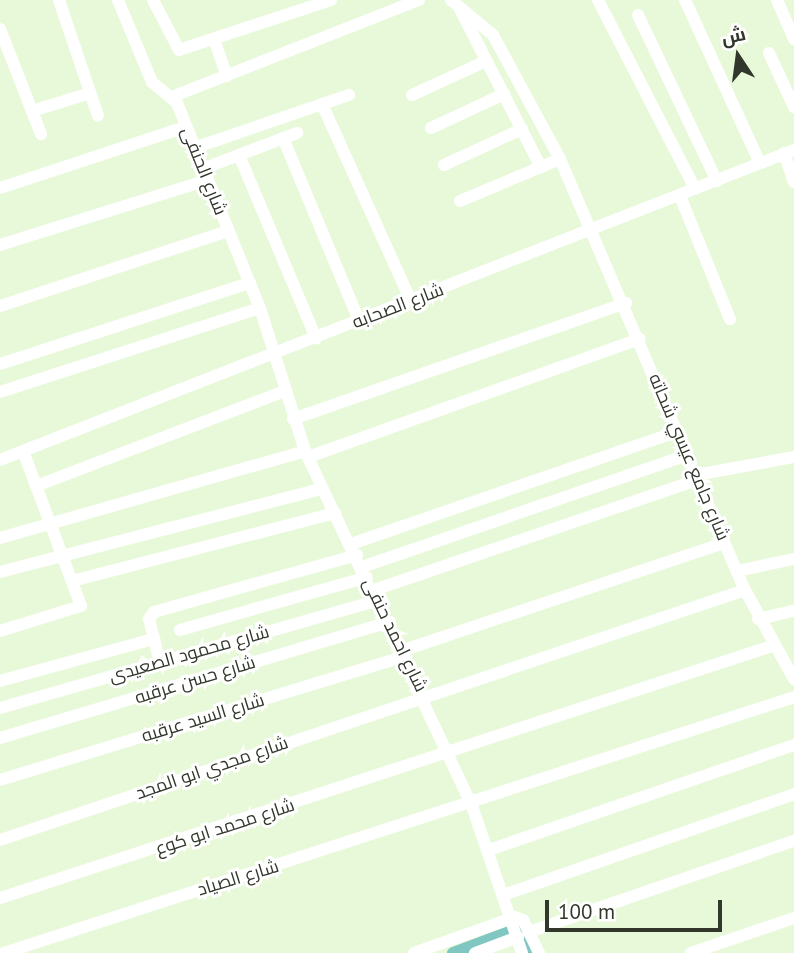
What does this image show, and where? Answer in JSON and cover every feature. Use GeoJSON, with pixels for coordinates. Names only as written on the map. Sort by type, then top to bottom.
{"type":"FeatureCollection","features":[{"type":"Feature","properties":{"kind":"street"},"geometry":{"type":"LineString","coordinates":[[59,0],[98,116]]}},
{"type":"Feature","properties":{"kind":"street","name":"شارع الحنفى"},"geometry":{"type":"LineString","coordinates":[[118,0],[152,82],[174,96],[260,308],[275,353]]}},
{"type":"Feature","properties":{"kind":"street"},"geometry":{"type":"LineString","coordinates":[[153,0],[176,49],[331,0]]}},
{"type":"Feature","properties":{"kind":"street"},"geometry":{"type":"LineString","coordinates":[[174,96],[419,0]]}},
{"type":"Feature","properties":{"kind":"street"},"geometry":{"type":"LineString","coordinates":[[598,0],[695,189]]}},
{"type":"Feature","properties":{"kind":"street"},"geometry":{"type":"LineString","coordinates":[[685,0],[760,163]]}},
{"type":"Feature","properties":{"kind":"street"},"geometry":{"type":"LineString","coordinates":[[777,0],[794,39]]}},
{"type":"Feature","properties":{"kind":"street"},"geometry":{"type":"LineString","coordinates":[[454,3],[541,167]]}},
{"type":"Feature","properties":{"kind":"street","name":"شارع جامع عيسي شحاته"},"geometry":{"type":"LineString","coordinates":[[454,3],[502,47],[561,159],[595,230],[745,590],[772,646],[793,675]]}},
{"type":"Feature","properties":{"kind":"street"},"geometry":{"type":"LineString","coordinates":[[638,15],[717,181]]}},
{"type":"Feature","properties":{"kind":"street"},"geometry":{"type":"LineString","coordinates":[[0,29],[41,134]]}},
{"type":"Feature","properties":{"kind":"street"},"geometry":{"type":"LineString","coordinates":[[214,39],[227,76]]}},
{"type":"Feature","properties":{"kind":"street"},"geometry":{"type":"LineString","coordinates":[[769,53],[794,107]]}},
{"type":"Feature","properties":{"kind":"street"},"geometry":{"type":"LineString","coordinates":[[412,95],[486,61]]}},
{"type":"Feature","properties":{"kind":"street"},"geometry":{"type":"LineString","coordinates":[[32,111],[90,93]]}},
{"type":"Feature","properties":{"kind":"street"},"geometry":{"type":"LineString","coordinates":[[431,128],[504,94]]}},
{"type":"Feature","properties":{"kind":"street"},"geometry":{"type":"LineString","coordinates":[[194,148],[349,95]]}},
{"type":"Feature","properties":{"kind":"street"},"geometry":{"type":"LineString","coordinates":[[322,104],[411,301]]}},
{"type":"Feature","properties":{"kind":"street"},"geometry":{"type":"LineString","coordinates":[[0,188],[186,127]]}},
{"type":"Feature","properties":{"kind":"street"},"geometry":{"type":"LineString","coordinates":[[444,165],[522,129]]}},
{"type":"Feature","properties":{"kind":"street"},"geometry":{"type":"LineString","coordinates":[[0,245],[205,175],[239,155],[296,133]]}},
{"type":"Feature","properties":{"kind":"street"},"geometry":{"type":"LineString","coordinates":[[283,138],[359,321]]}},
{"type":"Feature","properties":{"kind":"street"},"geometry":{"type":"LineString","coordinates":[[789,151],[794,182]]}},
{"type":"Feature","properties":{"kind":"street","name":"شارع الصحابه"},"geometry":{"type":"LineString","coordinates":[[0,460],[595,230],[789,151]]}},
{"type":"Feature","properties":{"kind":"street"},"geometry":{"type":"LineString","coordinates":[[239,155],[316,338]]}},
{"type":"Feature","properties":{"kind":"street"},"geometry":{"type":"LineString","coordinates":[[460,201],[561,159]]}},
{"type":"Feature","properties":{"kind":"street"},"geometry":{"type":"LineString","coordinates":[[680,196],[730,319]]}},
{"type":"Feature","properties":{"kind":"street"},"geometry":{"type":"LineString","coordinates":[[0,306],[228,231]]}},
{"type":"Feature","properties":{"kind":"street"},"geometry":{"type":"LineString","coordinates":[[0,364],[250,283]]}},
{"type":"Feature","properties":{"kind":"street"},"geometry":{"type":"LineString","coordinates":[[293,419],[626,303]]}},
{"type":"Feature","properties":{"kind":"street"},"geometry":{"type":"LineString","coordinates":[[0,391],[260,308]]}},
{"type":"Feature","properties":{"kind":"street"},"geometry":{"type":"LineString","coordinates":[[0,538],[306,454],[640,339]]}},
{"type":"Feature","properties":{"kind":"street","name":"شارع احمد حنفى"},"geometry":{"type":"LineString","coordinates":[[275,353],[293,419],[306,454],[425,697],[472,806],[515,917]]}},
{"type":"Feature","properties":{"kind":"street"},"geometry":{"type":"LineString","coordinates":[[36,486],[285,391]]}},
{"type":"Feature","properties":{"kind":"street"},"geometry":{"type":"LineString","coordinates":[[180,630],[359,561],[677,432]]}},
{"type":"Feature","properties":{"kind":"street"},"geometry":{"type":"LineString","coordinates":[[0,631],[81,607],[23,451]]}},
{"type":"Feature","properties":{"kind":"street"},"geometry":{"type":"LineString","coordinates":[[160,663],[154,639],[154,612],[359,561],[687,455]]}},
{"type":"Feature","properties":{"kind":"street","name":"شارع محمود الصعيدى"},"geometry":{"type":"LineString","coordinates":[[0,709],[160,663],[376,595],[697,478],[794,457]]}},
{"type":"Feature","properties":{"kind":"street"},"geometry":{"type":"LineString","coordinates":[[0,572],[323,489]]}},
{"type":"Feature","properties":{"kind":"street"},"geometry":{"type":"LineString","coordinates":[[72,581],[335,513]]}},
{"type":"Feature","properties":{"kind":"street","name":"شارع السيد عرقبه"},"geometry":{"type":"LineString","coordinates":[[0,780],[405,653],[724,543]]}},
{"type":"Feature","properties":{"kind":"street"},"geometry":{"type":"LineString","coordinates":[[737,571],[794,559]]}},
{"type":"Feature","properties":{"kind":"street","name":"شارع مجدي ابو المجد"},"geometry":{"type":"LineString","coordinates":[[0,839],[745,590]]}},
{"type":"Feature","properties":{"kind":"street"},"geometry":{"type":"LineString","coordinates":[[758,618],[794,611]]}},
{"type":"Feature","properties":{"kind":"street","name":"شارع حسن عرقبه"},"geometry":{"type":"LineString","coordinates":[[0,738],[390,622]]}},
{"type":"Feature","properties":{"kind":"street"},"geometry":{"type":"LineString","coordinates":[[0,681],[154,639]]}},
{"type":"Feature","properties":{"kind":"street","name":"شارع محمد ابو كوع"},"geometry":{"type":"LineString","coordinates":[[0,898],[450,755],[772,646]]}},
{"type":"Feature","properties":{"kind":"street","name":"شارع الصياد"},"geometry":{"type":"LineString","coordinates":[[5,953],[472,806],[794,697]]}},
{"type":"Feature","properties":{"kind":"street"},"geometry":{"type":"LineString","coordinates":[[489,850],[794,745]]}},
{"type":"Feature","properties":{"kind":"street"},"geometry":{"type":"LineString","coordinates":[[506,894],[794,794]]}},
{"type":"Feature","properties":{"kind":"street"},"geometry":{"type":"LineString","coordinates":[[475,953],[794,841]]}},
{"type":"Feature","properties":{"kind":"street"},"geometry":{"type":"LineString","coordinates":[[414,953],[515,917],[538,953]]}},
{"type":"Feature","properties":{"kind":"street"},"geometry":{"type":"LineString","coordinates":[[691,953],[794,918]]}},
{"type":"Feature","properties":{"kind":"street"},"geometry":{"type":"LineString","coordinates":[[522,953],[524,934]]}},
{"type":"Feature","properties":{"kind":"waterway"},"geometry":{"type":"LineString","coordinates":[[453,953],[522,927],[532,953]]}}]}
